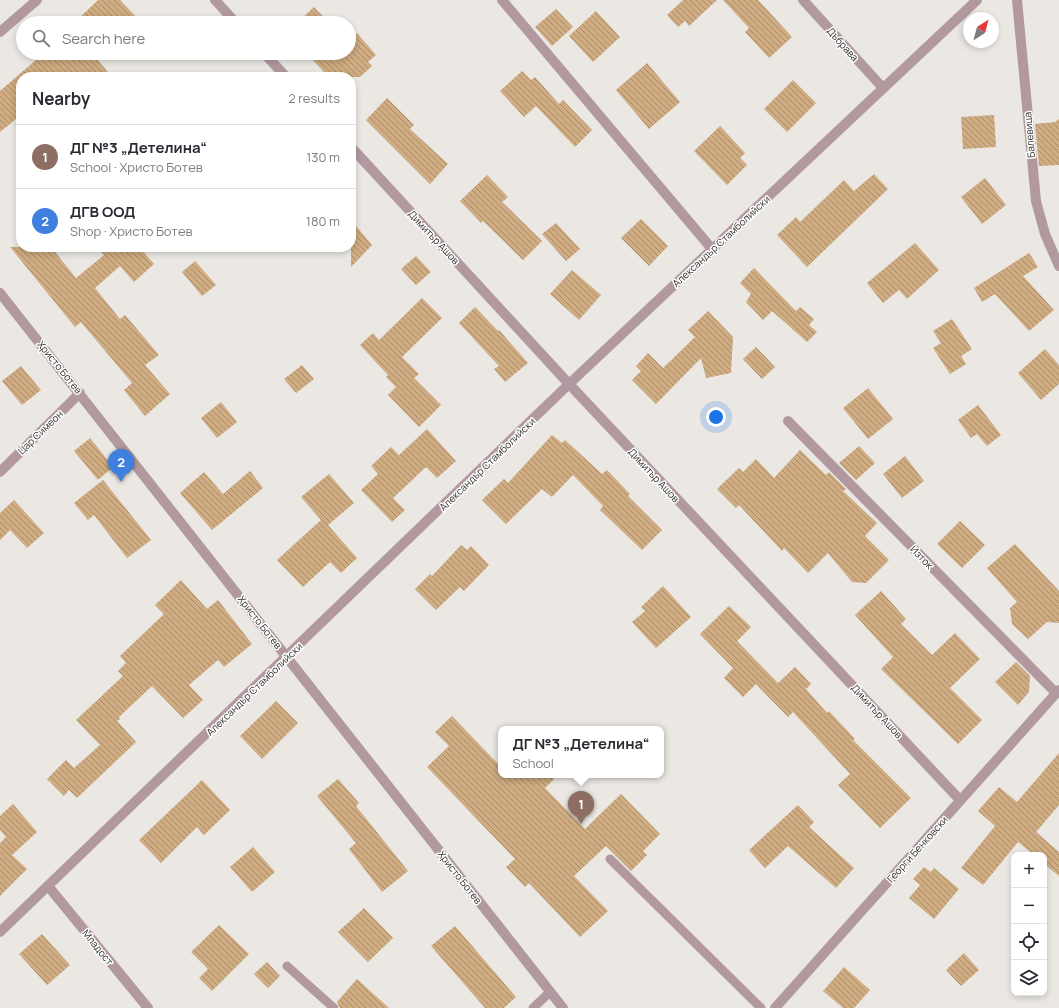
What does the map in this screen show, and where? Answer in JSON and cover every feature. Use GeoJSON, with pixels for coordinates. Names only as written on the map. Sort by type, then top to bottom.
{"type":"FeatureCollection","features":[{"type":"Feature","properties":{"kind":"street"},"geometry":{"type":"LineString","coordinates":[[18,16],[37,0]]}},
{"type":"Feature","properties":{"kind":"street"},"geometry":{"type":"LineString","coordinates":[[215,0],[230,16]]}},
{"type":"Feature","properties":{"kind":"street"},"geometry":{"type":"LineString","coordinates":[[502,0],[712,249]]}},
{"type":"Feature","properties":{"kind":"street","name":"Дъбрава"},"geometry":{"type":"LineString","coordinates":[[803,0],[883,88]]}},
{"type":"Feature","properties":{"kind":"street","name":"Александър Стамболийски"},"geometry":{"type":"LineString","coordinates":[[0,932],[569,384],[977,0]]}},
{"type":"Feature","properties":{"kind":"street","name":"Балевица"},"geometry":{"type":"LineString","coordinates":[[1017,0],[1036,201],[1045,234],[1059,266]]}},
{"type":"Feature","properties":{"kind":"street"},"geometry":{"type":"LineString","coordinates":[[0,32],[16,18]]}},
{"type":"Feature","properties":{"kind":"street"},"geometry":{"type":"LineString","coordinates":[[270,60],[281,72]]}},
{"type":"Feature","properties":{"kind":"street","name":"Димитър Ашов"},"geometry":{"type":"LineString","coordinates":[[356,152],[569,384],[960,800]]}},
{"type":"Feature","properties":{"kind":"street","name":"Христо Ботев"},"geometry":{"type":"LineString","coordinates":[[0,293],[563,1008]]}},
{"type":"Feature","properties":{"kind":"street","name":"Цар Симеон"},"geometry":{"type":"LineString","coordinates":[[0,472],[80,393]]}},
{"type":"Feature","properties":{"kind":"street","name":"Изток"},"geometry":{"type":"LineString","coordinates":[[788,421],[1057,692]]}},
{"type":"Feature","properties":{"kind":"street","name":"Георги Бенковски"},"geometry":{"type":"LineString","coordinates":[[775,1008],[1057,692]]}},
{"type":"Feature","properties":{"kind":"street","name":"Младост"},"geometry":{"type":"LineString","coordinates":[[48,886],[148,1008]]}},
{"type":"Feature","properties":{"kind":"lane"},"geometry":{"type":"LineString","coordinates":[[610,859],[761,1008]]}},
{"type":"Feature","properties":{"kind":"lane"},"geometry":{"type":"LineString","coordinates":[[287,966],[334,1008]]}},
{"type":"Feature","properties":{"kind":"lane"},"geometry":{"type":"LineString","coordinates":[[533,1008],[550,992]]}},
{"type":"Feature","properties":{"kind":"building"},"geometry":{"type":"Polygon","coordinates":[[[98,0],[120,0],[135,16],[81,16],[98,0]]]}},
{"type":"Feature","properties":{"kind":"building"},"geometry":{"type":"Polygon","coordinates":[[[683,0],[717,0],[689,26],[685,21],[678,27],[667,15],[683,0]]]}},
{"type":"Feature","properties":{"kind":"building"},"geometry":{"type":"Polygon","coordinates":[[[723,0],[758,0],[792,37],[769,58],[745,32],[749,28],[723,0]]]}},
{"type":"Feature","properties":{"kind":"building"},"geometry":{"type":"Polygon","coordinates":[[[314,7],[322,16],[304,16],[314,7]]]}},
{"type":"Feature","properties":{"kind":"building"},"geometry":{"type":"Polygon","coordinates":[[[556,9],[573,27],[552,46],[535,27],[556,9]]]}},
{"type":"Feature","properties":{"kind":"building"},"geometry":{"type":"Polygon","coordinates":[[[596,11],[620,37],[593,62],[569,36],[596,11]]]}},
{"type":"Feature","properties":{"kind":"building"},"geometry":{"type":"Polygon","coordinates":[[[357,33],[376,55],[368,62],[372,66],[360,77],[356,77],[356,72],[324,72],[313,60],[356,60],[357,33]]]}},
{"type":"Feature","properties":{"kind":"building"},"geometry":{"type":"Polygon","coordinates":[[[36,60],[98,60],[108,72],[22,72],[36,60]]]}},
{"type":"Feature","properties":{"kind":"building"},"geometry":{"type":"Polygon","coordinates":[[[647,63],[680,102],[649,129],[616,90],[647,63]]]}},
{"type":"Feature","properties":{"kind":"building"},"geometry":{"type":"Polygon","coordinates":[[[522,71],[531,80],[535,77],[559,104],[563,100],[592,130],[575,147],[536,106],[524,117],[500,91],[522,71]]]}},
{"type":"Feature","properties":{"kind":"building"},"geometry":{"type":"Polygon","coordinates":[[[16,77],[16,119],[0,132],[0,91],[16,77]]]}},
{"type":"Feature","properties":{"kind":"building"},"geometry":{"type":"Polygon","coordinates":[[[793,80],[816,103],[787,132],[764,109],[793,80]]]}},
{"type":"Feature","properties":{"kind":"building"},"geometry":{"type":"Polygon","coordinates":[[[387,98],[414,125],[410,129],[448,164],[430,184],[366,120],[387,98]]]}},
{"type":"Feature","properties":{"kind":"building"},"geometry":{"type":"Polygon","coordinates":[[[994,115],[996,147],[963,149],[961,117],[994,115]]]}},
{"type":"Feature","properties":{"kind":"building"},"geometry":{"type":"Polygon","coordinates":[[[1059,119],[1059,165],[1039,166],[1035,124],[1055,122],[1059,119]]]}},
{"type":"Feature","properties":{"kind":"building"},"geometry":{"type":"Polygon","coordinates":[[[720,126],[745,153],[740,158],[747,165],[727,185],[694,151],[720,126]]]}},
{"type":"Feature","properties":{"kind":"building"},"geometry":{"type":"Polygon","coordinates":[[[874,174],[888,189],[807,267],[777,235],[796,217],[800,222],[844,180],[854,191],[874,174]]]}},
{"type":"Feature","properties":{"kind":"building"},"geometry":{"type":"Polygon","coordinates":[[[487,175],[508,197],[502,202],[542,241],[523,260],[483,221],[481,223],[460,201],[487,175]]]}},
{"type":"Feature","properties":{"kind":"building"},"geometry":{"type":"Polygon","coordinates":[[[985,178],[1006,205],[982,224],[961,197],[985,178]]]}},
{"type":"Feature","properties":{"kind":"building"},"geometry":{"type":"Polygon","coordinates":[[[641,219],[668,246],[649,266],[621,238],[641,219]]]}},
{"type":"Feature","properties":{"kind":"building"},"geometry":{"type":"Polygon","coordinates":[[[556,223],[580,249],[566,261],[542,234],[556,223]]]}},
{"type":"Feature","properties":{"kind":"building"},"geometry":{"type":"Polygon","coordinates":[[[356,226],[372,245],[351,267],[351,252],[356,252],[356,226]]]}},
{"type":"Feature","properties":{"kind":"building"},"geometry":{"type":"Polygon","coordinates":[[[915,243],[939,270],[907,299],[899,290],[883,303],[867,283],[915,243]]]}},
{"type":"Feature","properties":{"kind":"building"},"geometry":{"type":"Polygon","coordinates":[[[10,247],[16,247],[16,252],[55,252],[76,278],[104,255],[101,252],[144,252],[154,264],[134,282],[120,266],[95,288],[120,319],[125,315],[159,355],[145,365],[170,394],[145,416],[124,390],[132,383],[81,322],[75,327],[10,247]]]}},
{"type":"Feature","properties":{"kind":"building"},"geometry":{"type":"Polygon","coordinates":[[[1029,253],[1038,267],[1023,276],[1054,310],[1029,331],[995,294],[982,302],[974,288],[1029,253]]]}},
{"type":"Feature","properties":{"kind":"building"},"geometry":{"type":"Polygon","coordinates":[[[416,256],[431,272],[416,285],[401,269],[416,256]]]}},
{"type":"Feature","properties":{"kind":"building"},"geometry":{"type":"Polygon","coordinates":[[[195,261],[216,285],[202,296],[182,272],[195,261]]]}},
{"type":"Feature","properties":{"kind":"building"},"geometry":{"type":"Polygon","coordinates":[[[754,268],[796,311],[800,307],[814,319],[809,325],[817,332],[807,342],[772,311],[763,320],[746,302],[751,294],[740,283],[754,268]]]}},
{"type":"Feature","properties":{"kind":"building"},"geometry":{"type":"Polygon","coordinates":[[[572,270],[601,295],[579,320],[550,294],[572,270]]]}},
{"type":"Feature","properties":{"kind":"building"},"geometry":{"type":"Polygon","coordinates":[[[422,298],[442,318],[402,357],[419,374],[414,378],[441,405],[419,427],[388,395],[396,387],[386,377],[388,375],[360,345],[373,333],[379,340],[422,298]]]}},
{"type":"Feature","properties":{"kind":"building"},"geometry":{"type":"Polygon","coordinates":[[[475,307],[498,331],[499,330],[528,363],[505,382],[494,369],[499,366],[459,323],[475,307]]]}},
{"type":"Feature","properties":{"kind":"building"},"geometry":{"type":"Polygon","coordinates":[[[708,311],[733,337],[731,373],[706,378],[701,358],[656,404],[632,380],[641,371],[636,366],[648,353],[663,368],[695,337],[688,330],[708,311]]]}},
{"type":"Feature","properties":{"kind":"building"},"geometry":{"type":"Polygon","coordinates":[[[952,319],[972,349],[961,356],[966,364],[950,374],[933,348],[941,343],[933,331],[952,319]]]}},
{"type":"Feature","properties":{"kind":"building"},"geometry":{"type":"Polygon","coordinates":[[[756,347],[775,367],[762,379],[743,359],[756,347]]]}},
{"type":"Feature","properties":{"kind":"building"},"geometry":{"type":"Polygon","coordinates":[[[1045,349],[1059,365],[1059,384],[1041,400],[1018,373],[1045,349]]]}},
{"type":"Feature","properties":{"kind":"building"},"geometry":{"type":"Polygon","coordinates":[[[302,365],[314,379],[296,393],[284,379],[302,365]]]}},
{"type":"Feature","properties":{"kind":"building"},"geometry":{"type":"Polygon","coordinates":[[[21,366],[41,390],[22,405],[2,381],[21,366]]]}},
{"type":"Feature","properties":{"kind":"building"},"geometry":{"type":"Polygon","coordinates":[[[868,388],[893,419],[868,439],[843,408],[868,388]]]}},
{"type":"Feature","properties":{"kind":"building"},"geometry":{"type":"Polygon","coordinates":[[[221,402],[237,422],[217,438],[201,418],[221,402]]]}},
{"type":"Feature","properties":{"kind":"building"},"geometry":{"type":"Polygon","coordinates":[[[978,405],[1001,435],[987,446],[977,434],[971,438],[958,420],[978,405]]]}},
{"type":"Feature","properties":{"kind":"building"},"geometry":{"type":"Polygon","coordinates":[[[427,429],[456,461],[437,478],[426,467],[393,498],[405,510],[392,522],[361,490],[378,474],[371,466],[391,447],[399,455],[427,429]]]}},
{"type":"Feature","properties":{"kind":"building"},"geometry":{"type":"Polygon","coordinates":[[[552,435],[562,443],[565,440],[602,474],[607,470],[630,494],[628,496],[662,530],[642,550],[600,510],[603,506],[573,475],[552,497],[542,489],[506,524],[482,500],[504,479],[508,483],[552,435]]]}},
{"type":"Feature","properties":{"kind":"building"},"geometry":{"type":"Polygon","coordinates":[[[90,438],[113,467],[98,480],[74,451],[90,438]]]}},
{"type":"Feature","properties":{"kind":"building"},"geometry":{"type":"Polygon","coordinates":[[[859,446],[875,463],[856,480],[839,463],[859,446]]]}},
{"type":"Feature","properties":{"kind":"building"},"geometry":{"type":"Polygon","coordinates":[[[800,450],[826,475],[829,472],[846,489],[843,491],[877,523],[865,536],[889,560],[866,583],[852,582],[828,553],[808,573],[784,548],[782,551],[739,505],[736,508],[717,489],[739,468],[743,472],[756,459],[774,478],[800,450]]]}},
{"type":"Feature","properties":{"kind":"building"},"geometry":{"type":"Polygon","coordinates":[[[905,456],[924,481],[902,498],[883,474],[905,456]]]}},
{"type":"Feature","properties":{"kind":"building"},"geometry":{"type":"Polygon","coordinates":[[[250,471],[263,488],[212,530],[180,493],[204,472],[223,494],[250,471]]]}},
{"type":"Feature","properties":{"kind":"building"},"geometry":{"type":"Polygon","coordinates":[[[329,474],[354,503],[328,525],[357,558],[341,573],[330,562],[303,587],[277,560],[321,520],[301,497],[329,474]]]}},
{"type":"Feature","properties":{"kind":"building"},"geometry":{"type":"Polygon","coordinates":[[[103,480],[151,540],[127,558],[94,515],[88,520],[74,503],[103,480]]]}},
{"type":"Feature","properties":{"kind":"building"},"geometry":{"type":"Polygon","coordinates":[[[14,500],[44,533],[27,548],[10,530],[0,540],[0,513],[14,500]]]}},
{"type":"Feature","properties":{"kind":"building"},"geometry":{"type":"Polygon","coordinates":[[[960,521],[985,545],[962,568],[937,544],[960,521]]]}},
{"type":"Feature","properties":{"kind":"building"},"geometry":{"type":"Polygon","coordinates":[[[1015,544],[1059,591],[1059,623],[1047,622],[1028,639],[1012,624],[1010,608],[1017,602],[987,568],[1015,544]]]}},
{"type":"Feature","properties":{"kind":"building"},"geometry":{"type":"Polygon","coordinates":[[[461,545],[467,550],[471,546],[489,565],[464,591],[460,587],[436,610],[415,589],[430,574],[432,576],[461,545]]]}},
{"type":"Feature","properties":{"kind":"building"},"geometry":{"type":"Polygon","coordinates":[[[181,580],[207,609],[218,600],[252,644],[224,667],[218,660],[189,685],[203,700],[183,718],[152,686],[119,717],[120,719],[117,721],[136,742],[77,798],[69,790],[64,796],[47,779],[66,760],[74,768],[100,745],[76,720],[123,676],[118,671],[126,663],[120,656],[164,614],[155,605],[181,580]]]}},
{"type":"Feature","properties":{"kind":"building"},"geometry":{"type":"Polygon","coordinates":[[[663,586],[691,617],[656,648],[632,622],[645,611],[641,607],[663,586]]]}},
{"type":"Feature","properties":{"kind":"building"},"geometry":{"type":"Polygon","coordinates":[[[881,591],[906,619],[901,624],[932,655],[955,633],[980,659],[950,688],[982,720],[958,744],[881,669],[893,657],[855,615],[881,591]]]}},
{"type":"Feature","properties":{"kind":"building"},"geometry":{"type":"Polygon","coordinates":[[[729,606],[751,627],[737,641],[778,683],[795,667],[811,684],[806,689],[827,713],[829,711],[855,739],[853,740],[911,798],[880,828],[838,785],[850,774],[793,712],[788,717],[756,684],[743,697],[724,678],[733,668],[700,634],[729,606]]]}},
{"type":"Feature","properties":{"kind":"building"},"geometry":{"type":"Polygon","coordinates":[[[1016,662],[1030,676],[1029,692],[1018,705],[995,682],[1016,662]]]}},
{"type":"Feature","properties":{"kind":"building"},"geometry":{"type":"Polygon","coordinates":[[[276,701],[298,723],[262,759],[240,736],[276,701]]]}},
{"type":"Feature","properties":{"kind":"building"},"geometry":{"type":"Polygon","coordinates":[[[452,716],[498,764],[498,778],[555,778],[545,788],[585,829],[621,794],[660,834],[643,851],[647,855],[631,871],[606,846],[574,876],[608,911],[580,937],[529,883],[525,887],[506,867],[515,859],[427,767],[449,746],[435,732],[452,716]]]}},
{"type":"Feature","properties":{"kind":"building"},"geometry":{"type":"Polygon","coordinates":[[[1059,753],[1059,805],[1036,832],[1059,852],[1059,876],[1047,866],[1047,852],[1030,852],[1018,842],[983,885],[961,868],[995,826],[978,811],[999,787],[1017,802],[1059,753]]]}},
{"type":"Feature","properties":{"kind":"building"},"geometry":{"type":"Polygon","coordinates":[[[338,779],[359,803],[356,806],[408,871],[382,892],[349,849],[356,843],[317,796],[338,779]]]}},
{"type":"Feature","properties":{"kind":"building"},"geometry":{"type":"Polygon","coordinates":[[[202,780],[230,810],[204,835],[197,827],[161,863],[139,840],[202,780]]]}},
{"type":"Feature","properties":{"kind":"building"},"geometry":{"type":"Polygon","coordinates":[[[13,804],[37,832],[12,855],[27,869],[0,896],[0,843],[6,837],[0,830],[0,816],[13,804]]]}},
{"type":"Feature","properties":{"kind":"building"},"geometry":{"type":"Polygon","coordinates":[[[798,805],[814,822],[809,827],[854,868],[836,888],[788,846],[765,868],[749,850],[798,805]]]}},
{"type":"Feature","properties":{"kind":"building"},"geometry":{"type":"Polygon","coordinates":[[[253,847],[275,872],[252,892],[230,867],[253,847]]]}},
{"type":"Feature","properties":{"kind":"building"},"geometry":{"type":"Polygon","coordinates":[[[924,867],[931,872],[934,868],[959,889],[934,919],[909,898],[920,885],[913,879],[924,867]]]}},
{"type":"Feature","properties":{"kind":"building"},"geometry":{"type":"Polygon","coordinates":[[[364,908],[393,938],[368,962],[338,932],[364,908]]]}},
{"type":"Feature","properties":{"kind":"building"},"geometry":{"type":"Polygon","coordinates":[[[219,925],[249,954],[212,991],[199,978],[208,969],[191,952],[219,925]]]}},
{"type":"Feature","properties":{"kind":"building"},"geometry":{"type":"Polygon","coordinates":[[[455,926],[516,997],[504,1008],[485,1008],[431,946],[455,926]]]}},
{"type":"Feature","properties":{"kind":"building"},"geometry":{"type":"Polygon","coordinates":[[[42,934],[70,965],[47,985],[19,954],[42,934]]]}},
{"type":"Feature","properties":{"kind":"building"},"geometry":{"type":"Polygon","coordinates":[[[964,953],[979,970],[961,986],[946,970],[964,953]]]}},
{"type":"Feature","properties":{"kind":"building"},"geometry":{"type":"Polygon","coordinates":[[[267,962],[280,976],[268,988],[254,974],[267,962]]]}},
{"type":"Feature","properties":{"kind":"building"},"geometry":{"type":"Polygon","coordinates":[[[844,967],[870,990],[854,1008],[843,1008],[823,991],[844,967]]]}},
{"type":"Feature","properties":{"kind":"building"},"geometry":{"type":"Polygon","coordinates":[[[357,979],[389,1008],[340,1008],[337,1002],[357,979]]]}},
{"type":"Feature","properties":{"kind":"place","name":"ДГВ ООД"},"geometry":{"type":"Point","coordinates":[121,482]}},
{"type":"Feature","properties":{"kind":"place","name":"ДГ №3 „Детелина“"},"geometry":{"type":"Point","coordinates":[581,824]}}]}
